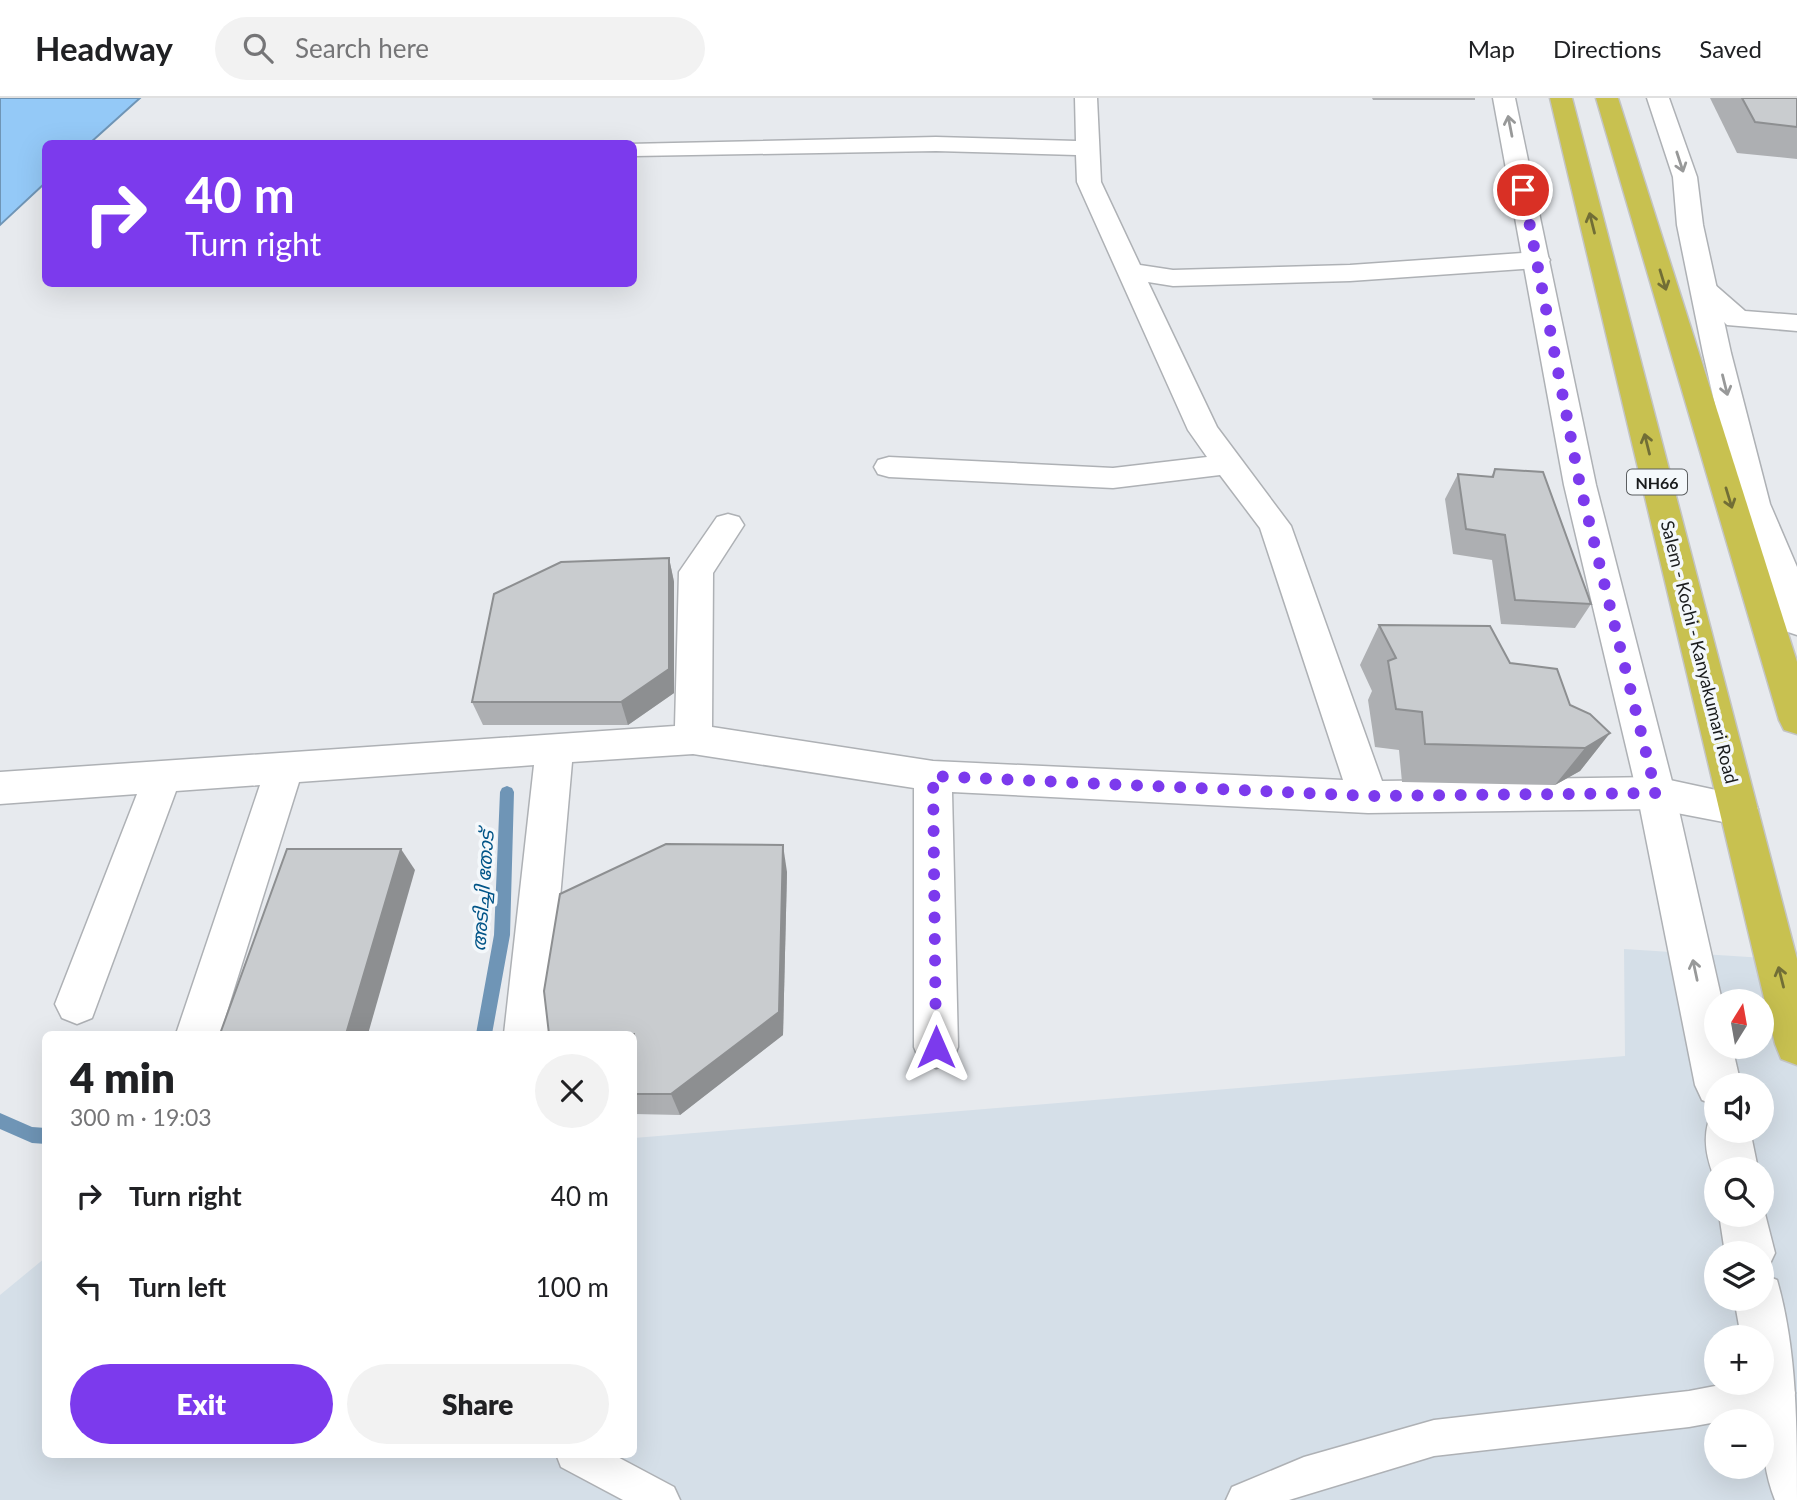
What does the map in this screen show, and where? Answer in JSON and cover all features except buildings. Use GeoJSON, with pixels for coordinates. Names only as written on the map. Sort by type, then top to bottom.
{"type":"FeatureCollection","features":[{"type":"Feature","properties":{"kind":"highway","name":"Salem - Kochi - Kanyakumari Road"},"geometry":{"type":"LineString","coordinates":[[1561,98],[1797,1044]]}},
{"type":"Feature","properties":{"kind":"highway"},"geometry":{"type":"LineString","coordinates":[[1607,98],[1797,720]]}},
{"type":"Feature","properties":{"kind":"street"},"geometry":{"type":"LineString","coordinates":[[1086,98],[1089,182],[1203,430],[1275,527],[1368,796]]}},
{"type":"Feature","properties":{"kind":"street"},"geometry":{"type":"LineString","coordinates":[[1504,98],[1580,485],[1656,793],[1715,1073]]}},
{"type":"Feature","properties":{"kind":"street"},"geometry":{"type":"LineString","coordinates":[[1658,98],[1685,177],[1690,225],[1717,353],[1754,504],[1784,576],[1797,622]]}},
{"type":"Feature","properties":{"kind":"street"},"geometry":{"type":"LineString","coordinates":[[637,149],[936,144],[1088,148]]}},
{"type":"Feature","properties":{"kind":"street"},"geometry":{"type":"LineString","coordinates":[[1130,271],[1173,278],[1350,273],[1537,260]]}},
{"type":"Feature","properties":{"kind":"street"},"geometry":{"type":"LineString","coordinates":[[1705,290],[1737,319],[1797,323]]}},
{"type":"Feature","properties":{"kind":"street"},"geometry":{"type":"LineString","coordinates":[[889,467],[1113,478],[1228,464]]}},
{"type":"Feature","properties":{"kind":"street"},"geometry":{"type":"LineString","coordinates":[[693,739],[696,572],[728,525]]}},
{"type":"Feature","properties":{"kind":"street"},"geometry":{"type":"LineString","coordinates":[[0,788],[693,739],[933,776],[1368,796],[1656,793],[1739,809]]}},
{"type":"Feature","properties":{"kind":"street"},"geometry":{"type":"LineString","coordinates":[[526,1031],[555,748]]}},
{"type":"Feature","properties":{"kind":"street"},"geometry":{"type":"LineString","coordinates":[[199,1031],[285,766]]}},
{"type":"Feature","properties":{"kind":"street"},"geometry":{"type":"LineString","coordinates":[[933,776],[936,1047]]}},
{"type":"Feature","properties":{"kind":"street"},"geometry":{"type":"LineString","coordinates":[[77,1004],[162,778]]}},
{"type":"Feature","properties":{"kind":"street"},"geometry":{"type":"LineString","coordinates":[[1761,1311],[1797,1487]]}},
{"type":"Feature","properties":{"kind":"lane"},"geometry":{"type":"LineString","coordinates":[[1245,1500],[1304,1475],[1434,1438],[1689,1409],[1777,1393]]}},
{"type":"Feature","properties":{"kind":"lane"},"geometry":{"type":"LineString","coordinates":[[581,1458],[661,1500]]}},
{"type":"Feature","properties":{"kind":"shaded area"},"geometry":{"type":"Polygon","coordinates":[[[1624,949],[1797,960],[1797,1500],[0,1500],[0,1295],[42,1260],[42,1458],[637,1458],[637,1138],[1625,1056],[1624,949]]]}},
{"type":"Feature","properties":{"kind":"water"},"geometry":{"type":"Polygon","coordinates":[[[0,98],[140,98],[93,140],[42,140],[42,186],[0,225],[0,98]]]}},
{"type":"Feature","properties":{"kind":"waterway","name":"അടിച്ചി തോട്"},"geometry":{"type":"LineString","coordinates":[[485,1031],[502,935],[507,792]]}},
{"type":"Feature","properties":{"kind":"waterway","name":"അടിച്ചി തോട്"},"geometry":{"type":"LineString","coordinates":[[0,1121],[32,1135],[42,1136]]}},
{"type":"Feature","properties":{"kind":"route"},"geometry":{"type":"LineString","coordinates":[[936,1047],[933,776],[1368,796],[1656,793],[1580,485],[1523,190]]}}]}
